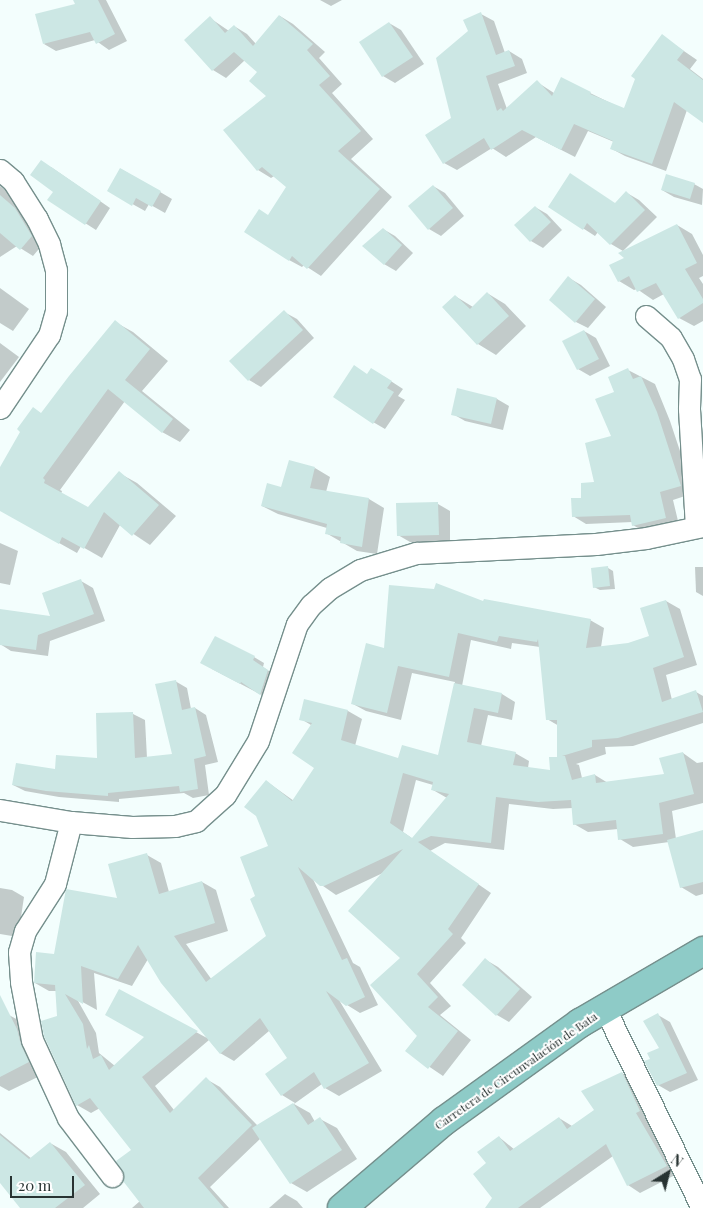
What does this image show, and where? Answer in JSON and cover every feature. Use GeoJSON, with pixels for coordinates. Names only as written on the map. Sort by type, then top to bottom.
{"type":"FeatureCollection","features":[{"type":"Feature","properties":{"kind":"main road","name":"Carretera de Circunvalación de Bata"},"geometry":{"type":"LineString","coordinates":[[342,1208],[444,1120],[580,1023],[703,951]]}},
{"type":"Feature","properties":{"kind":"street"},"geometry":{"type":"LineString","coordinates":[[0,170],[12,181],[37,219],[49,244],[56,270],[56,311],[48,335],[0,408]]}},
{"type":"Feature","properties":{"kind":"street"},"geometry":{"type":"LineString","coordinates":[[0,810],[72,822],[132,827],[175,826],[196,820],[212,808],[239,776],[258,741],[297,624],[311,605],[330,588],[360,570],[416,553],[596,544],[646,538],[700,526],[689,409],[690,379],[683,359],[671,338],[646,316]]}},
{"type":"Feature","properties":{"kind":"street"},"geometry":{"type":"LineString","coordinates":[[72,822],[55,884],[24,931],[19,952],[20,982],[32,1040],[68,1118],[112,1176]]}},
{"type":"Feature","properties":{"kind":"street"},"geometry":{"type":"LineString","coordinates":[[605,1008],[702,1208]]}},
{"type":"Feature","properties":{"kind":"building"},"geometry":{"type":"Polygon","coordinates":[[[73,0],[98,0],[115,34],[96,44],[90,32],[43,44],[35,14],[75,4],[73,0]]]}},
{"type":"Feature","properties":{"kind":"building"},"geometry":{"type":"Polygon","coordinates":[[[481,12],[496,55],[509,50],[515,66],[486,76],[497,111],[501,108],[503,111],[537,80],[552,96],[561,77],[591,92],[590,94],[624,108],[635,79],[631,76],[662,34],[684,51],[677,60],[703,80],[703,123],[674,102],[652,164],[610,149],[613,141],[574,124],[561,150],[522,130],[491,150],[484,138],[443,164],[425,135],[451,118],[436,58],[468,31],[463,20],[481,12]]]}},
{"type":"Feature","properties":{"kind":"building"},"geometry":{"type":"Polygon","coordinates":[[[279,15],[313,44],[307,50],[330,76],[319,85],[361,131],[338,151],[380,189],[307,269],[292,256],[289,261],[244,232],[259,209],[268,215],[286,187],[262,167],[257,171],[223,130],[266,96],[249,81],[257,72],[234,52],[212,71],[184,40],[210,16],[225,33],[234,25],[253,46],[279,15]]]}},
{"type":"Feature","properties":{"kind":"building"},"geometry":{"type":"Polygon","coordinates":[[[389,22],[413,57],[382,77],[359,42],[389,22]]]}},
{"type":"Feature","properties":{"kind":"building"},"geometry":{"type":"Polygon","coordinates":[[[41,160],[101,201],[85,225],[47,200],[53,192],[30,175],[41,160]]]}},
{"type":"Feature","properties":{"kind":"building"},"geometry":{"type":"Polygon","coordinates":[[[120,168],[161,191],[152,207],[136,198],[132,206],[107,191],[120,168]]]}},
{"type":"Feature","properties":{"kind":"building"},"geometry":{"type":"Polygon","coordinates":[[[570,173],[615,203],[626,191],[645,210],[610,245],[587,223],[583,230],[548,207],[570,173]]]}},
{"type":"Feature","properties":{"kind":"building"},"geometry":{"type":"Polygon","coordinates":[[[666,174],[695,183],[690,199],[661,190],[666,174]]]}},
{"type":"Feature","properties":{"kind":"building"},"geometry":{"type":"Polygon","coordinates":[[[433,185],[453,208],[428,230],[408,206],[433,185]]]}},
{"type":"Feature","properties":{"kind":"building"},"geometry":{"type":"Polygon","coordinates":[[[0,195],[15,208],[32,236],[20,250],[0,233],[0,195]]]}},
{"type":"Feature","properties":{"kind":"building"},"geometry":{"type":"Polygon","coordinates":[[[535,206],[551,222],[530,242],[514,225],[535,206]]]}},
{"type":"Feature","properties":{"kind":"building"},"geometry":{"type":"Polygon","coordinates":[[[677,224],[697,263],[685,269],[703,299],[703,303],[678,319],[656,283],[637,292],[629,276],[618,282],[609,265],[624,258],[618,253],[677,224]]]}},
{"type":"Feature","properties":{"kind":"building"},"geometry":{"type":"Polygon","coordinates":[[[383,228],[402,245],[384,265],[362,246],[383,228]]]}},
{"type":"Feature","properties":{"kind":"building"},"geometry":{"type":"Polygon","coordinates":[[[568,276],[595,299],[575,323],[549,300],[568,276]]]}},
{"type":"Feature","properties":{"kind":"building"},"geometry":{"type":"Polygon","coordinates":[[[487,292],[509,316],[477,345],[442,307],[455,295],[470,309],[487,292]]]}},
{"type":"Feature","properties":{"kind":"building"},"geometry":{"type":"Polygon","coordinates":[[[284,310],[303,330],[248,381],[229,361],[284,310]]]}},
{"type":"Feature","properties":{"kind":"building"},"geometry":{"type":"Polygon","coordinates":[[[115,320],[150,349],[125,380],[173,419],[162,433],[108,389],[43,478],[45,480],[44,483],[88,507],[119,471],[159,505],[132,536],[104,512],[84,549],[62,537],[59,544],[0,511],[0,467],[20,432],[17,429],[33,407],[41,413],[115,320]]]}},
{"type":"Feature","properties":{"kind":"building"},"geometry":{"type":"Polygon","coordinates":[[[584,330],[599,359],[577,370],[562,341],[584,330]]]}},
{"type":"Feature","properties":{"kind":"building"},"geometry":{"type":"Polygon","coordinates":[[[354,365],[367,374],[371,368],[392,381],[387,388],[394,392],[373,424],[333,397],[354,365]]]}},
{"type":"Feature","properties":{"kind":"building"},"geometry":{"type":"Polygon","coordinates":[[[628,368],[633,379],[641,376],[657,412],[681,486],[660,492],[666,518],[632,526],[630,515],[572,517],[571,498],[581,498],[581,483],[594,482],[585,443],[611,436],[595,399],[614,392],[608,377],[628,368]]]}},
{"type":"Feature","properties":{"kind":"building"},"geometry":{"type":"Polygon","coordinates":[[[457,388],[497,398],[491,424],[451,415],[457,388]]]}},
{"type":"Feature","properties":{"kind":"building"},"geometry":{"type":"Polygon","coordinates":[[[289,460],[315,467],[310,488],[369,498],[362,547],[340,543],[341,537],[325,534],[327,524],[261,506],[267,483],[281,487],[289,460]]]}},
{"type":"Feature","properties":{"kind":"building"},"geometry":{"type":"Polygon","coordinates":[[[438,502],[439,535],[397,536],[396,503],[438,502]]]}},
{"type":"Feature","properties":{"kind":"building"},"geometry":{"type":"Polygon","coordinates":[[[608,566],[610,586],[593,588],[591,568],[608,566]]]}},
{"type":"Feature","properties":{"kind":"building"},"geometry":{"type":"Polygon","coordinates":[[[81,579],[94,614],[38,635],[36,650],[0,645],[0,609],[50,616],[42,593],[81,579]]]}},
{"type":"Feature","properties":{"kind":"building"},"geometry":{"type":"Polygon","coordinates":[[[436,583],[483,601],[484,599],[591,619],[586,648],[628,643],[649,636],[640,608],[666,600],[684,657],[653,668],[662,702],[696,690],[703,712],[618,738],[592,740],[592,747],[562,756],[565,756],[572,780],[595,774],[596,783],[664,774],[659,758],[683,752],[694,794],[659,803],[663,834],[618,840],[616,820],[573,825],[571,800],[538,802],[496,797],[491,843],[431,836],[418,842],[479,884],[448,929],[453,934],[417,974],[438,997],[428,1007],[458,1031],[428,1069],[405,1051],[417,1036],[370,985],[400,958],[348,911],[403,849],[324,886],[320,886],[298,867],[342,960],[347,958],[365,997],[346,1006],[326,991],[369,1063],[324,1089],[314,1072],[281,1096],[265,1074],[287,1058],[260,1018],[220,1054],[161,983],[138,945],[118,979],[81,966],[83,1004],[65,994],[83,1024],[87,1049],[89,1045],[93,1059],[101,1055],[109,1070],[144,1037],[105,1015],[119,989],[198,1031],[142,1077],[170,1113],[206,1077],[252,1125],[198,1178],[224,1208],[144,1208],[123,1181],[124,1174],[116,1161],[131,1150],[90,1098],[76,1106],[44,1036],[41,1021],[57,1016],[55,985],[34,983],[36,952],[54,954],[66,889],[117,898],[108,864],[147,853],[159,894],[202,881],[215,923],[174,936],[206,982],[266,936],[250,899],[255,896],[240,857],[268,846],[256,816],[244,807],[266,780],[292,801],[314,768],[292,753],[312,723],[299,720],[304,699],[348,710],[341,740],[398,758],[402,745],[438,755],[454,683],[502,693],[498,713],[474,708],[467,742],[516,752],[513,765],[550,770],[549,757],[557,757],[557,720],[546,720],[538,639],[537,642],[499,636],[497,642],[458,633],[449,677],[398,666],[387,713],[351,704],[366,643],[384,648],[389,585],[434,589],[436,583]],[[403,773],[390,823],[412,838],[449,794],[431,790],[433,782],[403,773]]]}},
{"type":"Feature","properties":{"kind":"building"},"geometry":{"type":"Polygon","coordinates":[[[215,636],[255,656],[253,660],[268,670],[260,695],[241,682],[240,684],[200,663],[215,636]]]}},
{"type":"Feature","properties":{"kind":"building"},"geometry":{"type":"Polygon","coordinates":[[[176,680],[182,710],[195,707],[206,756],[194,759],[198,789],[180,792],[179,786],[108,793],[108,796],[46,791],[12,785],[16,763],[55,769],[56,755],[97,758],[96,713],[133,712],[135,758],[172,754],[155,684],[176,680]]]}},
{"type":"Feature","properties":{"kind":"building"},"geometry":{"type":"Polygon","coordinates":[[[703,830],[703,882],[680,888],[667,840],[703,830]]]}},
{"type":"Feature","properties":{"kind":"building"},"geometry":{"type":"Polygon","coordinates":[[[485,958],[520,989],[496,1016],[462,985],[485,958]]]}},
{"type":"Feature","properties":{"kind":"building"},"geometry":{"type":"Polygon","coordinates":[[[0,995],[17,1029],[21,1045],[29,1062],[0,1077],[0,995]]]}},
{"type":"Feature","properties":{"kind":"building"},"geometry":{"type":"Polygon","coordinates":[[[658,1013],[687,1073],[657,1086],[644,1061],[650,1059],[647,1053],[659,1048],[643,1021],[658,1013]]]}},
{"type":"Feature","properties":{"kind":"building"},"geometry":{"type":"Polygon","coordinates":[[[622,1072],[640,1111],[636,1113],[667,1166],[627,1186],[606,1144],[518,1208],[485,1208],[492,1198],[473,1174],[486,1163],[477,1152],[499,1136],[510,1151],[559,1117],[567,1129],[594,1110],[581,1091],[622,1072]]]}},
{"type":"Feature","properties":{"kind":"building"},"geometry":{"type":"Polygon","coordinates":[[[293,1103],[308,1125],[320,1117],[342,1150],[290,1184],[252,1128],[293,1103]]]}},
{"type":"Feature","properties":{"kind":"building"},"geometry":{"type":"Polygon","coordinates":[[[0,1135],[29,1159],[50,1142],[85,1185],[55,1208],[20,1208],[0,1183],[0,1135]]]}}]}
